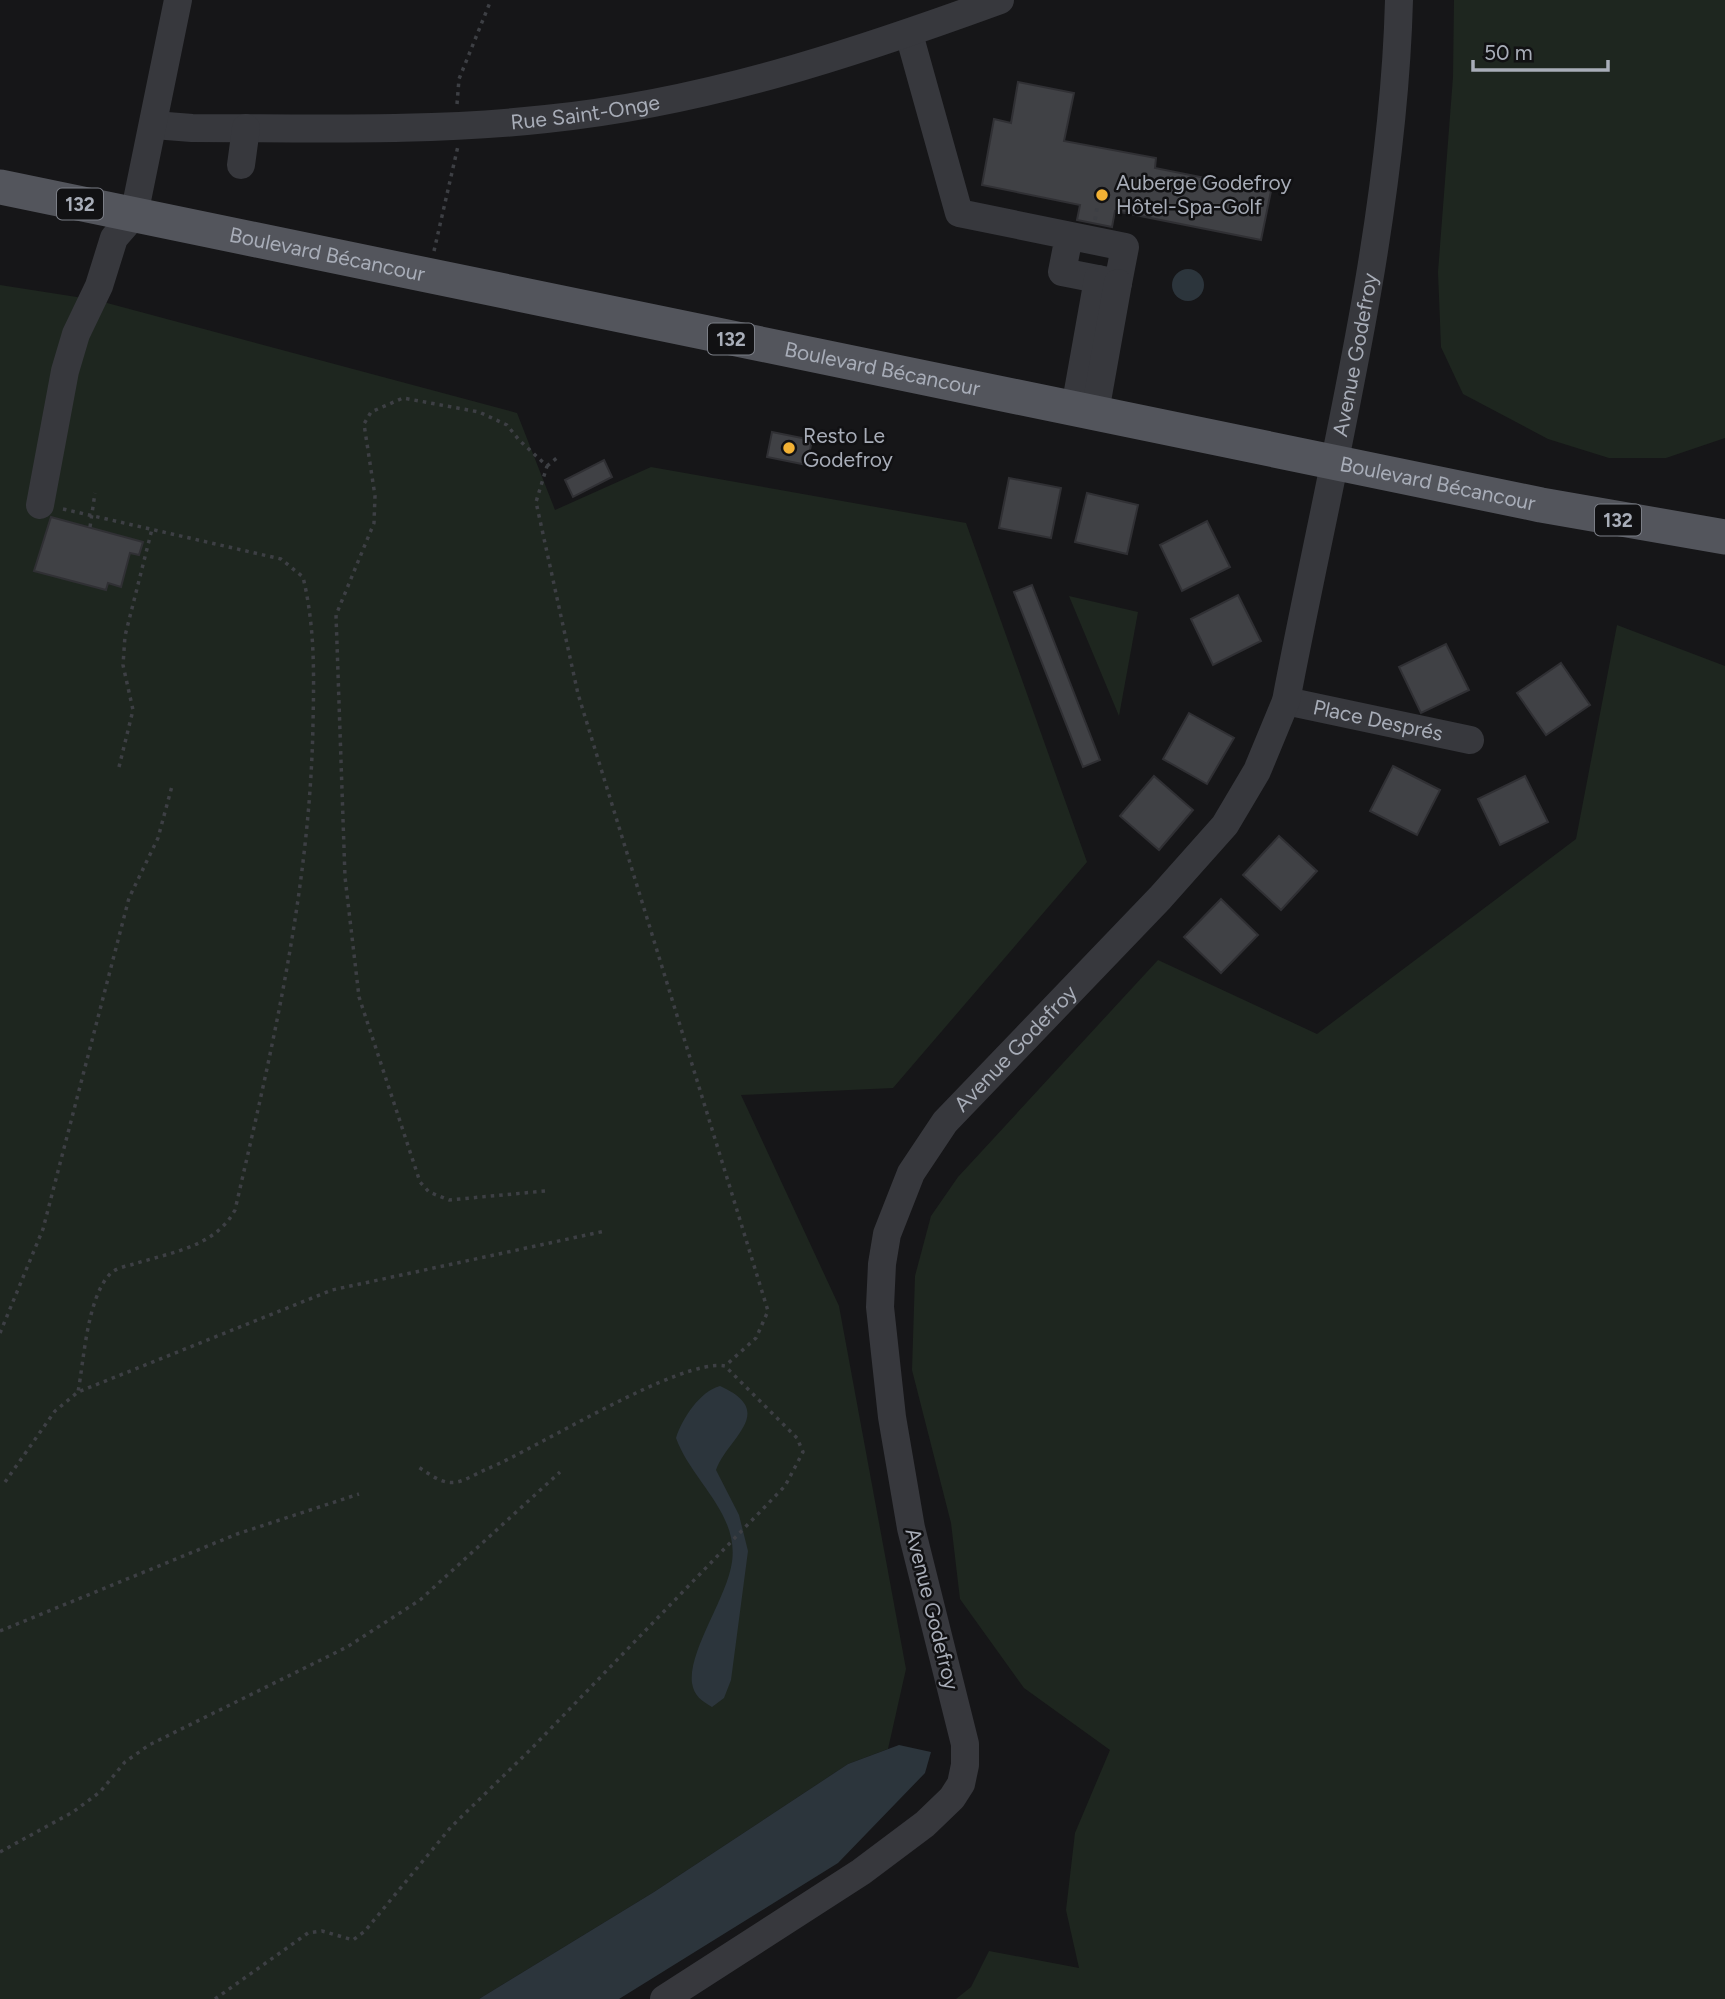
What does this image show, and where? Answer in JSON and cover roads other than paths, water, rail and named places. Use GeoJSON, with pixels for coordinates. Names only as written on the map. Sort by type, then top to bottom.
{"type":"FeatureCollection","features":[{"type":"Feature","properties":{"kind":"main road","name":"Boulevard Bécancour"},"geometry":{"type":"LineString","coordinates":[[0,187],[1628,522],[1725,537]]}},
{"type":"Feature","properties":{"kind":"street"},"geometry":{"type":"LineString","coordinates":[[40,505],[65,371],[76,334],[99,286],[114,238],[134,215],[178,0]]}},
{"type":"Feature","properties":{"kind":"street","name":"Rue Saint-Onge"},"geometry":{"type":"LineString","coordinates":[[154,124],[246,128],[433,128],[588,114],[734,86],[909,34],[1000,0]]}},
{"type":"Feature","properties":{"kind":"street","name":"Avenue Godefroy"},"geometry":{"type":"LineString","coordinates":[[664,1999],[888,1853],[940,1811],[961,1784],[965,1744],[911,1528],[885,1363],[880,1280],[887,1234],[911,1173],[945,1122],[1225,825],[1258,771],[1286,701],[1334,461],[1384,170],[1394,88],[1399,0]]}},
{"type":"Feature","properties":{"kind":"street"},"geometry":{"type":"LineString","coordinates":[[909,34],[959,213],[1125,247],[1108,281],[1085,410]]}},
{"type":"Feature","properties":{"kind":"street"},"geometry":{"type":"LineString","coordinates":[[241,165],[246,128]]}},
{"type":"Feature","properties":{"kind":"street"},"geometry":{"type":"LineString","coordinates":[[1069,236],[1062,272],[1108,281]]}},
{"type":"Feature","properties":{"kind":"street","name":"Place Després"},"geometry":{"type":"LineString","coordinates":[[1286,701],[1470,740]]}},
{"type":"Feature","properties":{"kind":"place","name":"Auberge Godefroy Hôtel-Spa-Golf"},"geometry":{"type":"Point","coordinates":[1102,195]}},
{"type":"Feature","properties":{"kind":"place","name":"Resto Le Godefroy"},"geometry":{"type":"Point","coordinates":[789,448]}}]}
